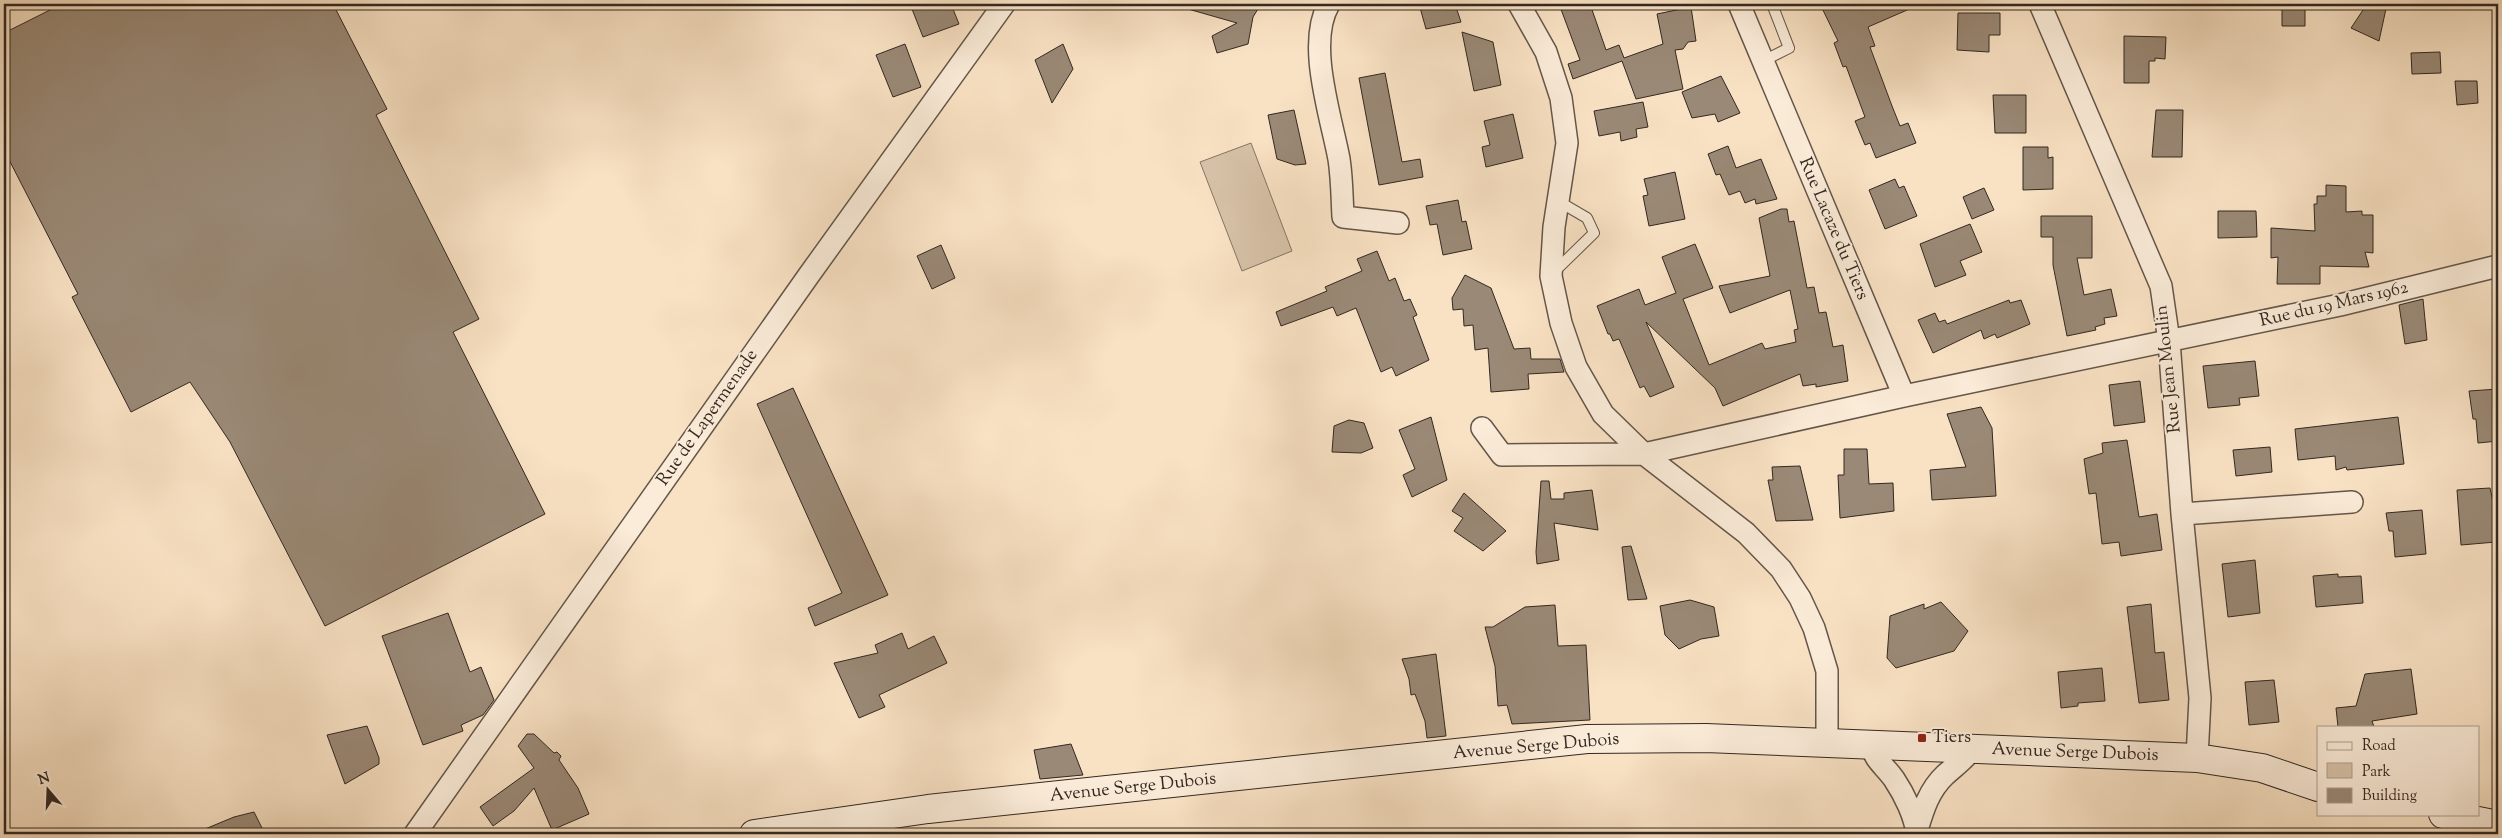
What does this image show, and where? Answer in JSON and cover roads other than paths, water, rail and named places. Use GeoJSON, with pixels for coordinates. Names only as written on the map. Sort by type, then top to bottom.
{"type":"FeatureCollection","features":[{"type":"Feature","properties":{"kind":"street","name":"Rue de Lapermenade"},"geometry":{"type":"LineString","coordinates":[[415,834],[809,275],[1004,4]]}},
{"type":"Feature","properties":{"kind":"street"},"geometry":{"type":"LineString","coordinates":[[1329,4],[1324,12],[1319,57],[1339,161],[1343,217],[1398,223]]}},
{"type":"Feature","properties":{"kind":"street"},"geometry":{"type":"LineString","coordinates":[[1519,4],[1546,52],[1562,98],[1567,143],[1558,201],[1550,276],[1561,323],[1576,367],[1603,414],[1644,454],[1746,533],[1781,569],[1800,598],[1814,628],[1827,671],[1827,741]]}},
{"type":"Feature","properties":{"kind":"street","name":"Rue Lacaze du Tiers"},"geometry":{"type":"LineString","coordinates":[[1739,4],[1904,396]]}},
{"type":"Feature","properties":{"kind":"street","name":"Rue Jean Moulin"},"geometry":{"type":"LineString","coordinates":[[2040,4],[2161,286],[2169,341],[2182,514],[2200,698],[2198,758]]}},
{"type":"Feature","properties":{"kind":"street","name":"Rue du 19 Mars 1962"},"geometry":{"type":"LineString","coordinates":[[2169,341],[2340,305],[2498,266]]}},
{"type":"Feature","properties":{"kind":"street"},"geometry":{"type":"LineString","coordinates":[[1482,428],[1502,455],[1644,454],[1904,396],[2169,341]]}},
{"type":"Feature","properties":{"kind":"street"},"geometry":{"type":"LineString","coordinates":[[2182,514],[2352,502]]}},
{"type":"Feature","properties":{"kind":"street","name":"Avenue Serge Dubois"},"geometry":{"type":"LineString","coordinates":[[754,834],[928,809],[1587,739],[1706,738],[1827,741],[2198,758],[2262,768],[2317,787]]}},
{"type":"Feature","properties":{"kind":"street"},"geometry":{"type":"LineString","coordinates":[[1870,743],[1874,756],[1894,778],[1917,832]]}},
{"type":"Feature","properties":{"kind":"street"},"geometry":{"type":"LineString","coordinates":[[1917,832],[1923,808],[1932,792],[1944,776],[1965,760],[1973,748]]}},
{"type":"Feature","properties":{"kind":"street"},"geometry":{"type":"LineString","coordinates":[[2452,816],[2498,825]]}},
{"type":"Feature","properties":{"kind":"lane"},"geometry":{"type":"LineString","coordinates":[[1763,61],[1789,48],[1772,4]]}},
{"type":"Feature","properties":{"kind":"lane"},"geometry":{"type":"LineString","coordinates":[[1550,276],[1594,233],[1587,218],[1558,201]]}},
{"type":"Feature","properties":{"kind":"place","name":"Tiers"},"geometry":{"type":"Point","coordinates":[1922,738]}}]}
